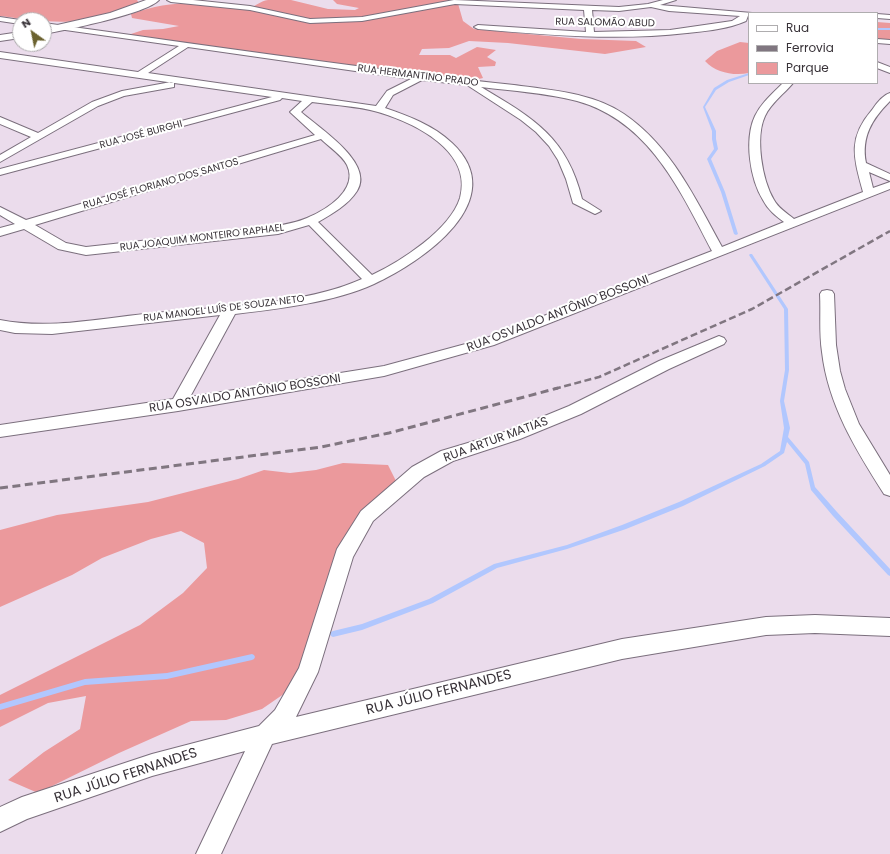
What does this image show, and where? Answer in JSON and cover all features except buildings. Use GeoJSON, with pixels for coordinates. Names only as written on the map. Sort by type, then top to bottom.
{"type":"FeatureCollection","features":[{"type":"Feature","properties":{"kind":"main road"},"geometry":{"type":"LineString","coordinates":[[52,29],[118,15],[154,0]]}},
{"type":"Feature","properties":{"kind":"main road"},"geometry":{"type":"LineString","coordinates":[[0,38],[12,36]]}},
{"type":"Feature","properties":{"kind":"street"},"geometry":{"type":"LineString","coordinates":[[171,0],[197,1],[250,8],[310,21],[362,19],[442,4],[483,1],[549,3],[619,9],[648,6],[672,0]]}},
{"type":"Feature","properties":{"kind":"street"},"geometry":{"type":"LineString","coordinates":[[629,0],[648,6],[669,9],[747,14]]}},
{"type":"Feature","properties":{"kind":"street"},"geometry":{"type":"LineString","coordinates":[[250,8],[260,1]]}},
{"type":"Feature","properties":{"kind":"street"},"geometry":{"type":"LineString","coordinates":[[588,7],[590,35]]}},
{"type":"Feature","properties":{"kind":"street","name":"RUA SALOMÃO ABUD"},"geometry":{"type":"LineString","coordinates":[[478,27],[590,35],[648,35],[691,31],[734,23],[743,19],[747,14]]}},
{"type":"Feature","properties":{"kind":"street"},"geometry":{"type":"LineString","coordinates":[[878,16],[890,17]]}},
{"type":"Feature","properties":{"kind":"street"},"geometry":{"type":"LineString","coordinates":[[0,19],[12,21]]}},
{"type":"Feature","properties":{"kind":"street","name":"RUA HERMANTINO PRADO"},"geometry":{"type":"LineString","coordinates":[[52,26],[422,77],[534,90],[584,101],[605,108],[632,125],[659,151],[678,178],[718,252]]}},
{"type":"Feature","properties":{"kind":"street"},"geometry":{"type":"LineString","coordinates":[[878,41],[890,42]]}},
{"type":"Feature","properties":{"kind":"street"},"geometry":{"type":"LineString","coordinates":[[139,75],[186,45]]}},
{"type":"Feature","properties":{"kind":"street","name":"RUA MANOEL LUÍS DE SOUZA NETO"},"geometry":{"type":"LineString","coordinates":[[0,55],[247,91],[286,105],[309,100],[379,109],[411,121],[436,135],[460,160],[465,170],[467,184],[466,200],[457,215],[439,236],[418,256],[401,267],[371,280],[294,302],[230,310],[52,329],[15,328],[0,325]]}},
{"type":"Feature","properties":{"kind":"street"},"geometry":{"type":"LineString","coordinates":[[878,65],[890,70]]}},
{"type":"Feature","properties":{"kind":"street"},"geometry":{"type":"LineString","coordinates":[[141,90],[150,77]]}},
{"type":"Feature","properties":{"kind":"street"},"geometry":{"type":"LineString","coordinates":[[379,109],[390,93],[422,77]]}},
{"type":"Feature","properties":{"kind":"street"},"geometry":{"type":"LineString","coordinates":[[466,82],[536,128],[552,142],[561,154],[569,169],[574,182],[577,201],[595,210]]}},
{"type":"Feature","properties":{"kind":"street"},"geometry":{"type":"LineString","coordinates":[[0,159],[37,136],[110,97],[141,90],[189,83]]}},
{"type":"Feature","properties":{"kind":"street"},"geometry":{"type":"LineString","coordinates":[[787,84],[763,110],[757,122],[755,141],[757,165],[762,189],[772,206],[794,224]]}},
{"type":"Feature","properties":{"kind":"street"},"geometry":{"type":"LineString","coordinates":[[500,103],[513,88]]}},
{"type":"Feature","properties":{"kind":"street"},"geometry":{"type":"LineString","coordinates":[[247,91],[264,102]]}},
{"type":"Feature","properties":{"kind":"street"},"geometry":{"type":"LineString","coordinates":[[869,193],[862,165],[859,140],[862,132],[890,96]]}},
{"type":"Feature","properties":{"kind":"street"},"geometry":{"type":"LineString","coordinates":[[286,105],[309,100]]}},
{"type":"Feature","properties":{"kind":"street","name":"RUA JOSÉ BURGHI"},"geometry":{"type":"LineString","coordinates":[[0,172],[264,102],[286,105]]}},
{"type":"Feature","properties":{"kind":"street","name":"RUA JOAQUIM MONTEIRO RAPHAEL"},"geometry":{"type":"LineString","coordinates":[[0,210],[62,246],[86,251],[111,250],[278,230],[311,221],[334,208],[343,200],[352,190],[355,181],[355,173],[352,164],[345,155],[286,105]]}},
{"type":"Feature","properties":{"kind":"street"},"geometry":{"type":"LineString","coordinates":[[0,120],[37,136]]}},
{"type":"Feature","properties":{"kind":"street","name":"RUA JOSÉ FLORIANO DOS SANTOS"},"geometry":{"type":"LineString","coordinates":[[0,232],[321,136]]}},
{"type":"Feature","properties":{"kind":"street"},"geometry":{"type":"LineString","coordinates":[[24,145],[22,150],[25,156],[37,162]]}},
{"type":"Feature","properties":{"kind":"street"},"geometry":{"type":"LineString","coordinates":[[862,165],[890,178]]}},
{"type":"Feature","properties":{"kind":"street","name":"RUA OSVALDO ANTÔNIO BOSSONI"},"geometry":{"type":"LineString","coordinates":[[0,430],[312,384],[384,371],[450,354],[489,342],[557,316],[890,185]]}},
{"type":"Feature","properties":{"kind":"street"},"geometry":{"type":"LineString","coordinates":[[311,221],[371,280]]}},
{"type":"Feature","properties":{"kind":"street"},"geometry":{"type":"LineString","coordinates":[[827,294],[829,352],[834,376],[844,409],[865,452],[890,489]]}},
{"type":"Feature","properties":{"kind":"street"},"geometry":{"type":"LineString","coordinates":[[178,404],[230,310]]}},
{"type":"Feature","properties":{"kind":"street","name":"RUA ARTUR MATIAS"},"geometry":{"type":"LineString","coordinates":[[265,735],[283,718],[308,672],[344,555],[367,516],[418,472],[447,456],[514,436],[575,410],[664,365],[719,341]]}},
{"type":"Feature","properties":{"kind":"street","name":"RUA JÚLIO FERNANDES"},"geometry":{"type":"LineString","coordinates":[[0,820],[22,810],[152,765],[265,735],[622,649],[766,626],[815,624],[890,627]]}},
{"type":"Feature","properties":{"kind":"street"},"geometry":{"type":"LineString","coordinates":[[208,854],[265,735]]}},
{"type":"Feature","properties":{"kind":"green space"},"geometry":{"type":"Polygon","coordinates":[[[0,0],[137,0],[139,3],[103,17],[70,22],[52,22],[52,12],[12,12],[12,17],[0,16],[0,0]]]}},
{"type":"Feature","properties":{"kind":"green space"},"geometry":{"type":"Polygon","coordinates":[[[268,0],[291,0],[328,9],[355,10],[359,8],[337,4],[333,0],[457,0],[463,21],[474,29],[581,39],[636,41],[646,47],[605,54],[508,43],[469,41],[449,48],[422,49],[419,55],[450,55],[456,58],[477,47],[496,50],[487,57],[496,62],[495,66],[478,67],[483,78],[466,82],[125,36],[143,30],[163,29],[179,26],[132,18],[131,14],[142,10],[163,5],[193,3],[249,8],[268,0]]]}},
{"type":"Feature","properties":{"kind":"green space"},"geometry":{"type":"Polygon","coordinates":[[[878,22],[890,23],[890,43],[878,43],[878,22]]]}},
{"type":"Feature","properties":{"kind":"green space"},"geometry":{"type":"Polygon","coordinates":[[[740,42],[748,43],[748,73],[726,73],[709,65],[705,61],[717,51],[740,42]]]}},
{"type":"Feature","properties":{"kind":"green space"},"geometry":{"type":"Polygon","coordinates":[[[343,463],[388,465],[398,485],[350,542],[304,680],[262,709],[226,720],[191,721],[119,753],[38,793],[8,780],[44,752],[80,729],[86,696],[48,703],[0,727],[0,695],[140,625],[183,593],[207,568],[204,543],[181,531],[151,539],[102,558],[72,575],[0,607],[0,530],[57,515],[148,502],[238,479],[264,470],[290,473],[316,470],[343,463]]]}},
{"type":"Feature","properties":{"kind":"waterway"},"geometry":{"type":"LineString","coordinates":[[878,29],[890,29]]}},
{"type":"Feature","properties":{"kind":"waterway"},"geometry":{"type":"LineString","coordinates":[[736,234],[723,192],[709,159],[716,149],[714,131],[704,107],[715,89],[728,81],[748,74]]}},
{"type":"Feature","properties":{"kind":"waterway"},"geometry":{"type":"LineString","coordinates":[[751,255],[786,309],[787,370],[782,401],[787,428],[785,437]]}},
{"type":"Feature","properties":{"kind":"waterway"},"geometry":{"type":"LineString","coordinates":[[333,634],[362,627],[431,601],[496,566],[567,547],[624,527],[681,504],[763,465],[782,452],[785,437]]}},
{"type":"Feature","properties":{"kind":"waterway"},"geometry":{"type":"LineString","coordinates":[[785,437],[807,463],[813,488],[890,573]]}},
{"type":"Feature","properties":{"kind":"waterway"},"geometry":{"type":"LineString","coordinates":[[0,707],[85,682],[167,676],[252,657]]}},
{"type":"Feature","properties":{"kind":"railway"},"geometry":{"type":"LineString","coordinates":[[554,389],[599,377],[752,309],[890,231]]}},
{"type":"Feature","properties":{"kind":"railway"},"geometry":{"type":"LineString","coordinates":[[0,488],[321,447],[389,433],[558,388]]}}]}
